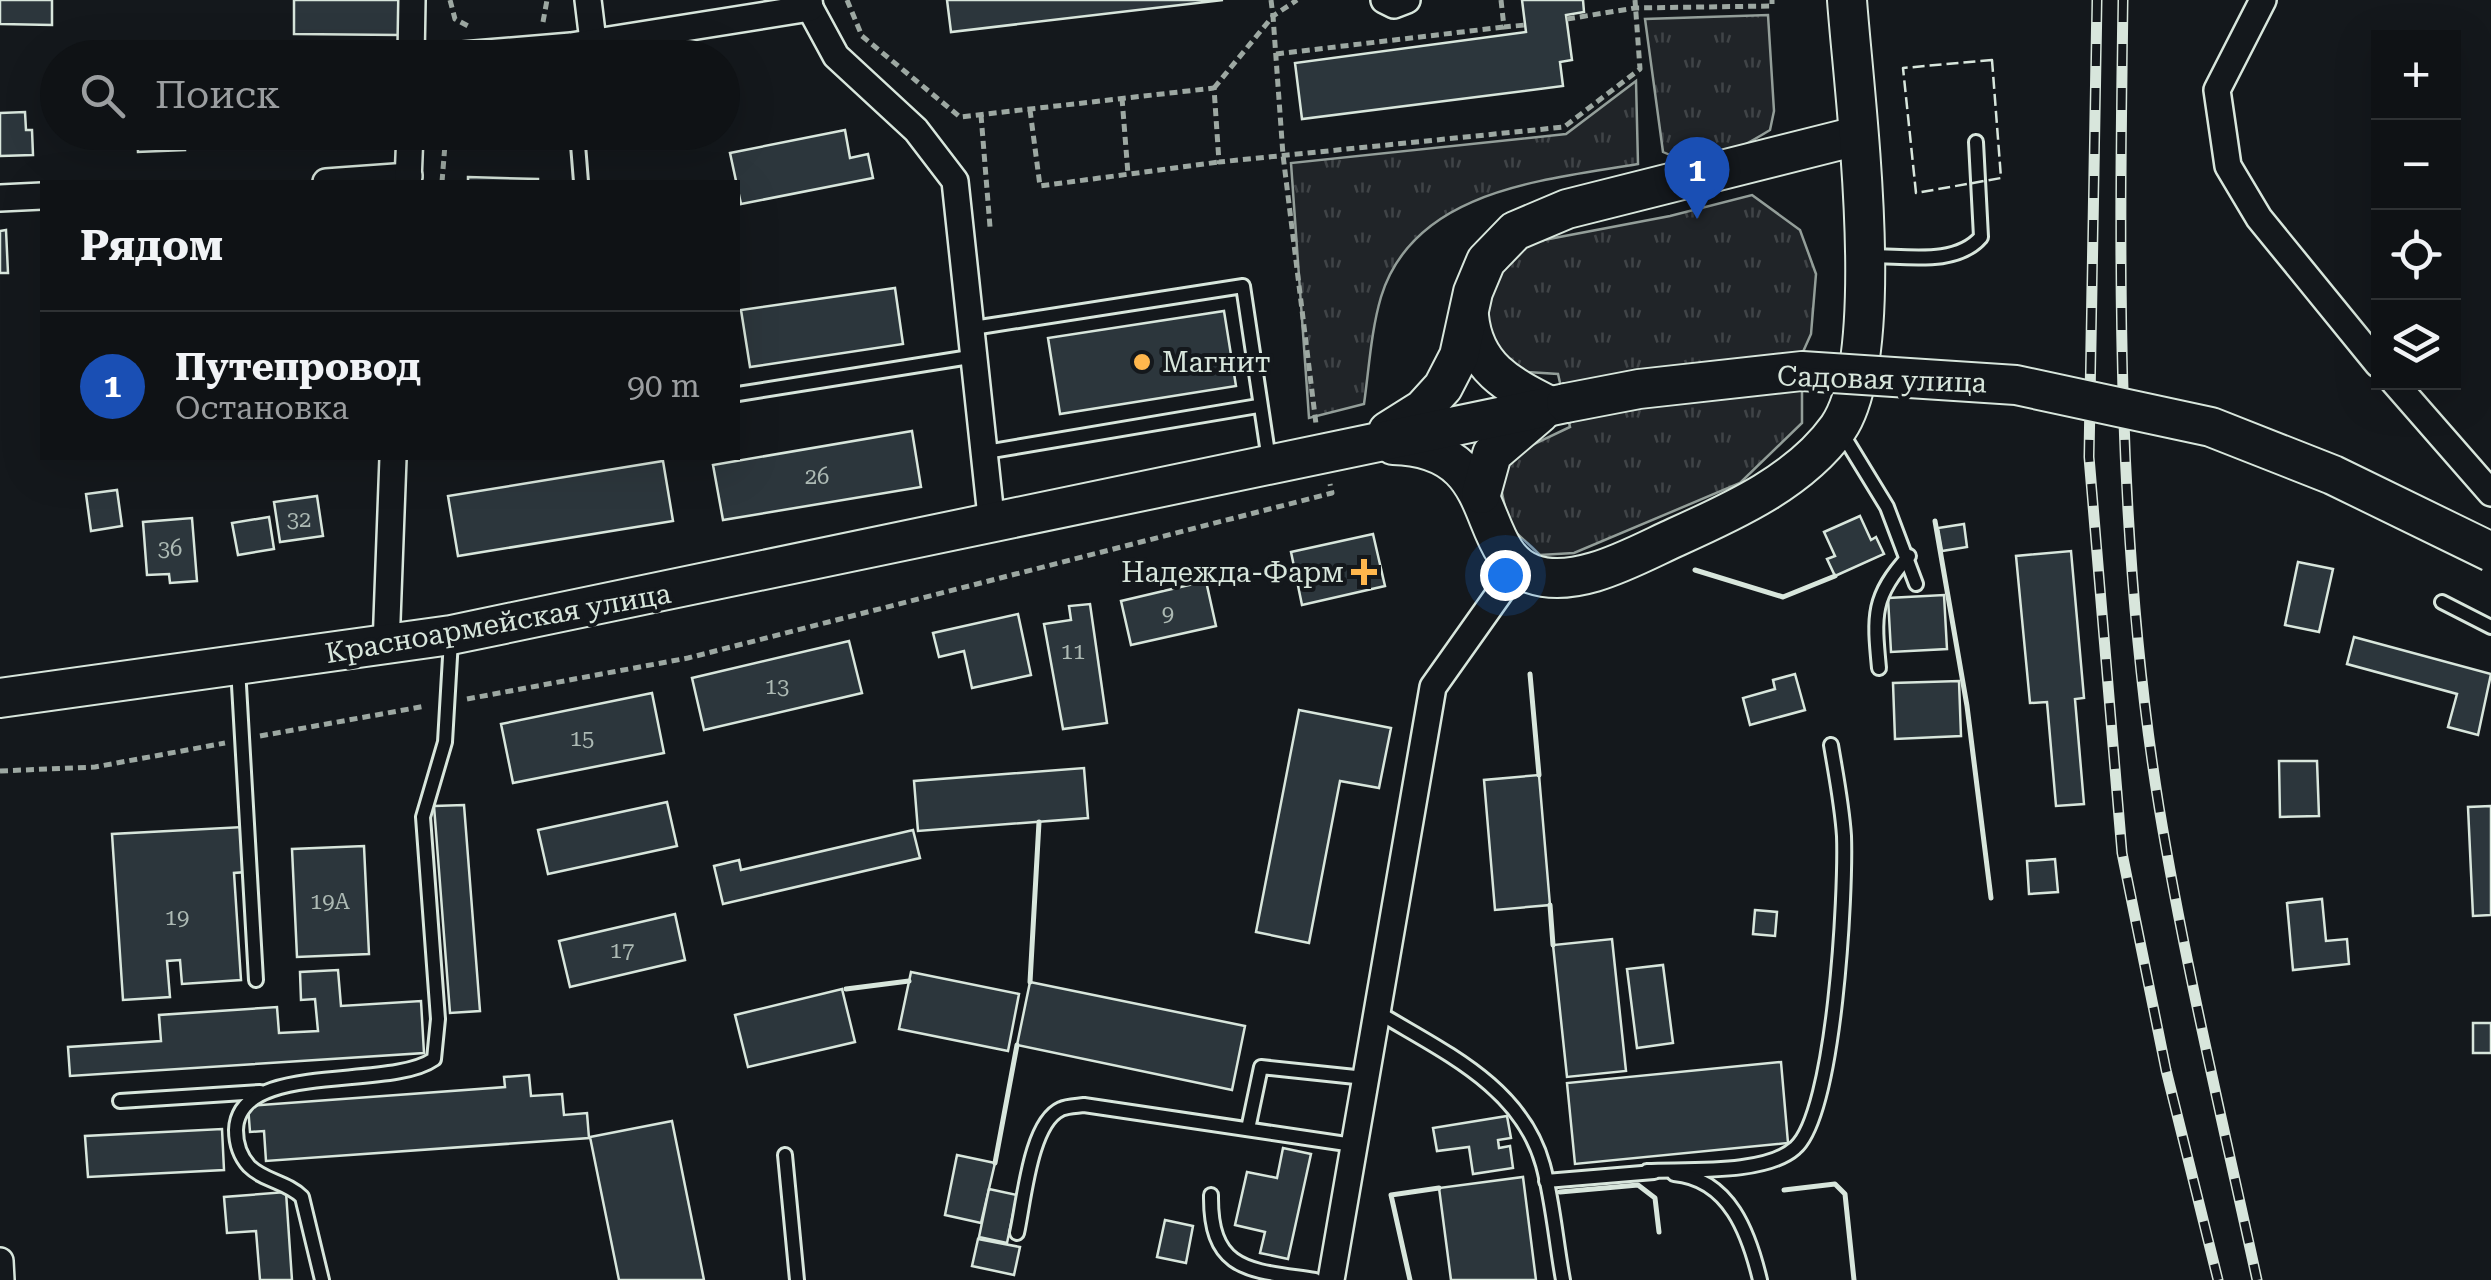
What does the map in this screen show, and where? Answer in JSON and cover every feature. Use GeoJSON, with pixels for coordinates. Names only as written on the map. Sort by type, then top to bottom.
{"type":"FeatureCollection","features":[{"type":"Feature","properties":{"kind":"main road"},"geometry":{"type":"LineString","coordinates":[[1364,444],[1434,452],[1482,494],[1494,530],[1518,567],[1553,578],[1584,574],[1709,522],[1782,481],[1809,461],[1838,427],[1856,392],[1864,335],[1864,256],[1847,0]]}},
{"type":"Feature","properties":{"kind":"main road"},"geometry":{"type":"LineString","coordinates":[[1364,444],[1423,409],[1443,387],[1459,356],[1486,262],[1515,231],[1540,218],[1856,136]]}},
{"type":"Feature","properties":{"kind":"main road"},"geometry":{"type":"LineString","coordinates":[[1468,314],[1476,350],[1487,367],[1558,405],[1492,454],[1482,494]]}},
{"type":"Feature","properties":{"kind":"main road","name":"Садовая улица"},"geometry":{"type":"LineString","coordinates":[[1260,465],[1639,389],[1802,371],[2016,385],[2210,427],[2333,475],[2491,552]]}},
{"type":"Feature","properties":{"kind":"main road","name":"Красноармейская улица"},"geometry":{"type":"LineString","coordinates":[[0,698],[238,668],[451,635],[992,526],[1260,465]]}},
{"type":"Feature","properties":{"kind":"street"},"geometry":{"type":"LineString","coordinates":[[411,40],[412,0]]}},
{"type":"Feature","properties":{"kind":"street"},"geometry":{"type":"LineString","coordinates":[[580,40],[588,0]]}},
{"type":"Feature","properties":{"kind":"street"},"geometry":{"type":"LineString","coordinates":[[1384,0],[1394,5],[1407,0]]}},
{"type":"Feature","properties":{"kind":"street"},"geometry":{"type":"LineString","coordinates":[[2262,0],[2217,90],[2228,166],[2259,218],[2371,355]]}},
{"type":"Feature","properties":{"kind":"street"},"geometry":{"type":"LineString","coordinates":[[620,40],[810,4],[836,56],[916,130],[955,180],[992,526]]}},
{"type":"Feature","properties":{"kind":"street"},"geometry":{"type":"LineString","coordinates":[[381,180],[409,179],[410,150]]}},
{"type":"Feature","properties":{"kind":"street"},"geometry":{"type":"LineString","coordinates":[[0,198],[40,196]]}},
{"type":"Feature","properties":{"kind":"street"},"geometry":{"type":"LineString","coordinates":[[2401,390],[2491,492]]}},
{"type":"Feature","properties":{"kind":"street"},"geometry":{"type":"LineString","coordinates":[[386,646],[394,460]]}},
{"type":"Feature","properties":{"kind":"street"},"geometry":{"type":"LineString","coordinates":[[1331,1280],[1433,687],[1518,567]]}},
{"type":"Feature","properties":{"kind":"street"},"geometry":{"type":"LineString","coordinates":[[0,1261],[1,1280]]}},
{"type":"Feature","properties":{"kind":"lane"},"geometry":{"type":"LineString","coordinates":[[1864,256],[1952,256],[1969,251],[1981,237],[1976,142]]}},
{"type":"Feature","properties":{"kind":"lane"},"geometry":{"type":"LineString","coordinates":[[578,150],[581,180]]}},
{"type":"Feature","properties":{"kind":"lane"},"geometry":{"type":"LineString","coordinates":[[973,328],[1243,286],[1258,406],[1260,465]]}},
{"type":"Feature","properties":{"kind":"lane"},"geometry":{"type":"LineString","coordinates":[[740,394],[976,356]]}},
{"type":"Feature","properties":{"kind":"lane"},"geometry":{"type":"LineString","coordinates":[[986,452],[1258,406]]}},
{"type":"Feature","properties":{"kind":"lane"},"geometry":{"type":"LineString","coordinates":[[1838,427],[1887,507],[1909,556],[1916,584]]}},
{"type":"Feature","properties":{"kind":"lane"},"geometry":{"type":"LineString","coordinates":[[1878,668],[1875,622],[1879,596],[1909,556]]}},
{"type":"Feature","properties":{"kind":"lane"},"geometry":{"type":"LineString","coordinates":[[2442,602],[2491,627]]}},
{"type":"Feature","properties":{"kind":"lane"},"geometry":{"type":"LineString","coordinates":[[120,1101],[263,1092],[294,1083],[401,1074],[434,1060],[438,1019],[423,817],[445,742],[451,635]]}},
{"type":"Feature","properties":{"kind":"lane"},"geometry":{"type":"LineString","coordinates":[[238,668],[256,980]]}},
{"type":"Feature","properties":{"kind":"lane"},"geometry":{"type":"LineString","coordinates":[[1546,1181],[1770,1161],[1793,1151],[1808,1135],[1823,1091],[1843,908],[1844,834],[1832,745]]}},
{"type":"Feature","properties":{"kind":"lane"},"geometry":{"type":"LineString","coordinates":[[1376,1011],[1475,1072],[1508,1098],[1531,1133],[1546,1181],[1563,1280]]}},
{"type":"Feature","properties":{"kind":"lane"},"geometry":{"type":"LineString","coordinates":[[1248,1129],[1261,1067],[1365,1072]]}},
{"type":"Feature","properties":{"kind":"lane"},"geometry":{"type":"LineString","coordinates":[[263,1092],[246,1102],[238,1115],[240,1152],[250,1166],[302,1198],[322,1280]]}},
{"type":"Feature","properties":{"kind":"lane"},"geometry":{"type":"LineString","coordinates":[[1017,1233],[1036,1141],[1046,1120],[1060,1110],[1084,1105],[1353,1145]]}},
{"type":"Feature","properties":{"kind":"lane"},"geometry":{"type":"LineString","coordinates":[[785,1155],[797,1280]]}},
{"type":"Feature","properties":{"kind":"lane"},"geometry":{"type":"LineString","coordinates":[[1647,1171],[1682,1175],[1723,1199],[1750,1238],[1760,1280]]}},
{"type":"Feature","properties":{"kind":"lane"},"geometry":{"type":"LineString","coordinates":[[1211,1195],[1210,1229],[1219,1248],[1233,1262],[1255,1271],[1315,1280]]}},
{"type":"Feature","properties":{"kind":"path"},"geometry":{"type":"LineString","coordinates":[[846,0],[862,36],[960,117],[1214,88]]}},
{"type":"Feature","properties":{"kind":"path"},"geometry":{"type":"LineString","coordinates":[[458,700],[688,658],[1332,494],[1310,398],[1283,156],[1271,0]]}},
{"type":"Feature","properties":{"kind":"path"},"geometry":{"type":"LineString","coordinates":[[1218,162],[1214,88],[1273,16],[1297,0]]}},
{"type":"Feature","properties":{"kind":"path"},"geometry":{"type":"LineString","coordinates":[[1501,0],[1504,27]]}},
{"type":"Feature","properties":{"kind":"path"},"geometry":{"type":"LineString","coordinates":[[1567,19],[1635,4],[1772,6],[1772,0]]}},
{"type":"Feature","properties":{"kind":"path"},"geometry":{"type":"LineString","coordinates":[[1030,109],[1040,186],[1218,162],[1564,127],[1640,69],[1635,4]]}},
{"type":"Feature","properties":{"kind":"path"},"geometry":{"type":"LineString","coordinates":[[1276,54],[1525,24]]}},
{"type":"Feature","properties":{"kind":"path"},"geometry":{"type":"LineString","coordinates":[[1122,98],[1128,174]]}},
{"type":"Feature","properties":{"kind":"path"},"geometry":{"type":"LineString","coordinates":[[442,180],[445,150]]}},
{"type":"Feature","properties":{"kind":"path"},"geometry":{"type":"LineString","coordinates":[[248,739],[440,704]]}},
{"type":"Feature","properties":{"kind":"path"},"geometry":{"type":"LineString","coordinates":[[0,771],[95,767],[229,742]]}},
{"type":"Feature","properties":{"kind":"green space"},"geometry":{"type":"Polygon","coordinates":[[[1768,15],[1774,111],[1770,130],[1731,151],[1705,159],[1691,160],[1663,152],[1645,19],[1768,15]]]}},
{"type":"Feature","properties":{"kind":"green space"},"geometry":{"type":"Polygon","coordinates":[[[1636,81],[1638,164],[1563,176],[1487,196],[1452,212],[1422,233],[1398,261],[1381,297],[1364,404],[1309,418],[1291,163],[1566,134],[1636,81]]]}},
{"type":"Feature","properties":{"kind":"green space"},"geometry":{"type":"Polygon","coordinates":[[[1752,195],[1800,230],[1816,274],[1811,334],[1802,354],[1802,423],[1740,483],[1574,553],[1540,555],[1509,526],[1499,479],[1511,455],[1570,427],[1558,374],[1527,372],[1490,350],[1478,313],[1499,267],[1528,243],[1670,216],[1752,195]]]}},
{"type":"Feature","properties":{"kind":"building"},"geometry":{"type":"Polygon","coordinates":[[[0,0],[52,0],[52,25],[0,24],[0,0]]]}},
{"type":"Feature","properties":{"kind":"building"},"geometry":{"type":"Polygon","coordinates":[[[294,0],[399,0],[399,35],[294,34],[294,0]]]}},
{"type":"Feature","properties":{"kind":"building"},"geometry":{"type":"Polygon","coordinates":[[[947,0],[1223,0],[951,32],[947,0]]]}},
{"type":"Feature","properties":{"kind":"building"},"geometry":{"type":"Polygon","coordinates":[[[1522,0],[1583,0],[1584,12],[1566,15],[1572,60],[1560,62],[1563,86],[1302,119],[1295,63],[1526,32],[1522,0]]]}},
{"type":"Feature","properties":{"kind":"building"},"geometry":{"type":"Polygon","coordinates":[[[25,112],[26,130],[32,130],[33,155],[0,156],[0,113],[25,112]]]}},
{"type":"Feature","properties":{"kind":"building"},"geometry":{"type":"Polygon","coordinates":[[[845,130],[850,158],[868,154],[873,178],[741,204],[740,180],[736,180],[730,153],[845,130]]]}},
{"type":"Feature","properties":{"kind":"building"},"geometry":{"type":"Polygon","coordinates":[[[468,177],[538,179],[538,180],[468,177]]]}},
{"type":"Feature","properties":{"kind":"building"},"geometry":{"type":"Polygon","coordinates":[[[6,230],[8,273],[0,273],[0,231],[6,230]]]}},
{"type":"Feature","properties":{"kind":"building"},"geometry":{"type":"Polygon","coordinates":[[[895,288],[903,344],[750,367],[741,310],[895,288]]]}},
{"type":"Feature","properties":{"kind":"building","name":"Магнит"},"geometry":{"type":"Polygon","coordinates":[[[1224,311],[1236,386],[1060,414],[1048,338],[1224,311]]]}},
{"type":"Feature","properties":{"kind":"building"},"geometry":{"type":"Polygon","coordinates":[[[912,431],[921,487],[723,520],[713,465],[912,431]]]}},
{"type":"Feature","properties":{"kind":"building"},"geometry":{"type":"Polygon","coordinates":[[[663,461],[673,521],[458,556],[448,496],[663,461]]]}},
{"type":"Feature","properties":{"kind":"building"},"geometry":{"type":"Polygon","coordinates":[[[117,490],[122,526],[91,531],[86,494],[117,490]]]}},
{"type":"Feature","properties":{"kind":"building"},"geometry":{"type":"Polygon","coordinates":[[[317,496],[323,536],[280,542],[274,502],[317,496]]]}},
{"type":"Feature","properties":{"kind":"building"},"geometry":{"type":"Polygon","coordinates":[[[1860,516],[1871,540],[1876,537],[1884,554],[1835,576],[1827,559],[1835,556],[1824,532],[1860,516]]]}},
{"type":"Feature","properties":{"kind":"building"},"geometry":{"type":"Polygon","coordinates":[[[269,517],[274,549],[238,555],[232,523],[269,517]]]}},
{"type":"Feature","properties":{"kind":"building"},"geometry":{"type":"Polygon","coordinates":[[[192,518],[197,581],[170,583],[169,574],[147,575],[143,522],[192,518]]]}},
{"type":"Feature","properties":{"kind":"building"},"geometry":{"type":"Polygon","coordinates":[[[1964,524],[1967,547],[1942,551],[1938,528],[1964,524]]]}},
{"type":"Feature","properties":{"kind":"building"},"geometry":{"type":"Polygon","coordinates":[[[1373,534],[1385,586],[1302,605],[1291,552],[1373,534]]]}},
{"type":"Feature","properties":{"kind":"building"},"geometry":{"type":"Polygon","coordinates":[[[2071,551],[2084,698],[2075,699],[2084,804],[2056,806],[2047,702],[2030,703],[2016,556],[2071,551]]]}},
{"type":"Feature","properties":{"kind":"building"},"geometry":{"type":"Polygon","coordinates":[[[2298,562],[2333,569],[2319,632],[2285,625],[2298,562]]]}},
{"type":"Feature","properties":{"kind":"building"},"geometry":{"type":"Polygon","coordinates":[[[1206,581],[1216,626],[1131,645],[1121,601],[1206,581]]]}},
{"type":"Feature","properties":{"kind":"building"},"geometry":{"type":"Polygon","coordinates":[[[1944,595],[1947,649],[1891,652],[1888,598],[1944,595]]]}},
{"type":"Feature","properties":{"kind":"building"},"geometry":{"type":"Polygon","coordinates":[[[1090,604],[1107,723],[1063,729],[1044,624],[1071,620],[1069,606],[1090,604]]]}},
{"type":"Feature","properties":{"kind":"building"},"geometry":{"type":"Polygon","coordinates":[[[1018,614],[1031,675],[972,688],[964,651],[939,657],[933,633],[1018,614]]]}},
{"type":"Feature","properties":{"kind":"building"},"geometry":{"type":"Polygon","coordinates":[[[2354,637],[2491,674],[2478,735],[2448,727],[2457,694],[2347,664],[2354,637]]]}},
{"type":"Feature","properties":{"kind":"building"},"geometry":{"type":"Polygon","coordinates":[[[849,641],[862,693],[704,730],[692,678],[849,641]]]}},
{"type":"Feature","properties":{"kind":"building"},"geometry":{"type":"Polygon","coordinates":[[[1795,674],[1805,710],[1750,725],[1743,698],[1775,689],[1773,680],[1795,674]]]}},
{"type":"Feature","properties":{"kind":"building"},"geometry":{"type":"Polygon","coordinates":[[[1959,681],[1961,736],[1895,739],[1893,683],[1959,681]]]}},
{"type":"Feature","properties":{"kind":"building"},"geometry":{"type":"Polygon","coordinates":[[[652,693],[664,753],[513,783],[501,724],[652,693]]]}},
{"type":"Feature","properties":{"kind":"building"},"geometry":{"type":"Polygon","coordinates":[[[1299,710],[1391,728],[1379,788],[1340,781],[1309,943],[1256,932],[1299,710]]]}},
{"type":"Feature","properties":{"kind":"building"},"geometry":{"type":"Polygon","coordinates":[[[2279,761],[2317,761],[2319,816],[2280,817],[2279,761]]]}},
{"type":"Feature","properties":{"kind":"building"},"geometry":{"type":"Polygon","coordinates":[[[1084,768],[1088,818],[918,831],[914,781],[1084,768]]]}},
{"type":"Feature","properties":{"kind":"building"},"geometry":{"type":"Polygon","coordinates":[[[1539,775],[1550,905],[1495,910],[1484,780],[1539,775]]]}},
{"type":"Feature","properties":{"kind":"building"},"geometry":{"type":"Polygon","coordinates":[[[667,802],[677,846],[548,874],[538,830],[667,802]]]}},
{"type":"Feature","properties":{"kind":"building"},"geometry":{"type":"Polygon","coordinates":[[[464,805],[480,1011],[450,1013],[434,806],[464,805]]]}},
{"type":"Feature","properties":{"kind":"building"},"geometry":{"type":"Polygon","coordinates":[[[2491,806],[2491,915],[2473,916],[2468,807],[2491,806]]]}},
{"type":"Feature","properties":{"kind":"building"},"geometry":{"type":"Polygon","coordinates":[[[243,827],[246,872],[234,873],[241,980],[182,984],[180,960],[167,961],[170,997],[123,1000],[112,834],[243,827]]]}},
{"type":"Feature","properties":{"kind":"building"},"geometry":{"type":"Polygon","coordinates":[[[913,830],[920,858],[723,904],[714,866],[739,860],[741,870],[913,830]]]}},
{"type":"Feature","properties":{"kind":"building"},"geometry":{"type":"Polygon","coordinates":[[[364,846],[369,954],[297,957],[292,849],[364,846]]]}},
{"type":"Feature","properties":{"kind":"building"},"geometry":{"type":"Polygon","coordinates":[[[2055,859],[2058,892],[2029,894],[2027,861],[2055,859]]]}},
{"type":"Feature","properties":{"kind":"building"},"geometry":{"type":"Polygon","coordinates":[[[2322,899],[2326,941],[2347,939],[2349,964],[2293,970],[2287,903],[2322,899]]]}},
{"type":"Feature","properties":{"kind":"building"},"geometry":{"type":"Polygon","coordinates":[[[1755,910],[1777,912],[1775,936],[1753,934],[1755,910]]]}},
{"type":"Feature","properties":{"kind":"building"},"geometry":{"type":"Polygon","coordinates":[[[675,914],[685,960],[570,987],[559,941],[675,914]]]}},
{"type":"Feature","properties":{"kind":"building"},"geometry":{"type":"Polygon","coordinates":[[[1612,939],[1626,1071],[1567,1077],[1553,945],[1612,939]]]}},
{"type":"Feature","properties":{"kind":"building"},"geometry":{"type":"Polygon","coordinates":[[[1663,965],[1673,1043],[1637,1048],[1627,969],[1663,965]]]}},
{"type":"Feature","properties":{"kind":"building"},"geometry":{"type":"Polygon","coordinates":[[[338,970],[341,1006],[421,1001],[424,1053],[70,1076],[68,1047],[161,1041],[159,1015],[277,1007],[279,1033],[318,1031],[315,999],[301,1000],[300,972],[338,970]]]}},
{"type":"Feature","properties":{"kind":"building"},"geometry":{"type":"Polygon","coordinates":[[[911,972],[1019,994],[1008,1051],[899,1029],[911,972]]]}},
{"type":"Feature","properties":{"kind":"building"},"geometry":{"type":"Polygon","coordinates":[[[1030,982],[1245,1026],[1232,1090],[1017,1045],[1030,982]]]}},
{"type":"Feature","properties":{"kind":"building"},"geometry":{"type":"Polygon","coordinates":[[[842,989],[855,1042],[748,1067],[735,1015],[842,989]]]}},
{"type":"Feature","properties":{"kind":"building"},"geometry":{"type":"Polygon","coordinates":[[[2473,1023],[2491,1023],[2491,1053],[2473,1053],[2473,1023]]]}},
{"type":"Feature","properties":{"kind":"building"},"geometry":{"type":"Polygon","coordinates":[[[1781,1062],[1788,1143],[1575,1164],[1567,1083],[1781,1062]]]}},
{"type":"Feature","properties":{"kind":"building"},"geometry":{"type":"Polygon","coordinates":[[[529,1075],[531,1096],[562,1094],[564,1115],[587,1113],[589,1138],[266,1161],[264,1131],[250,1132],[248,1106],[505,1087],[504,1077],[529,1075]]]}},
{"type":"Feature","properties":{"kind":"building"},"geometry":{"type":"Polygon","coordinates":[[[1507,1116],[1511,1138],[1498,1140],[1499,1148],[1510,1146],[1513,1168],[1473,1174],[1469,1147],[1437,1151],[1433,1128],[1507,1116]]]}},
{"type":"Feature","properties":{"kind":"building"},"geometry":{"type":"Polygon","coordinates":[[[672,1121],[704,1280],[619,1280],[590,1137],[672,1121]]]}},
{"type":"Feature","properties":{"kind":"building"},"geometry":{"type":"Polygon","coordinates":[[[222,1129],[224,1170],[88,1177],[85,1136],[222,1129]]]}},
{"type":"Feature","properties":{"kind":"building"},"geometry":{"type":"Polygon","coordinates":[[[1283,1148],[1311,1154],[1288,1259],[1260,1253],[1265,1232],[1235,1225],[1247,1172],[1277,1178],[1283,1148]]]}},
{"type":"Feature","properties":{"kind":"building"},"geometry":{"type":"Polygon","coordinates":[[[957,1155],[995,1163],[981,1223],[945,1215],[957,1155]]]}},
{"type":"Feature","properties":{"kind":"building"},"geometry":{"type":"Polygon","coordinates":[[[1523,1177],[1536,1280],[1451,1280],[1439,1188],[1523,1177]]]}},
{"type":"Feature","properties":{"kind":"building"},"geometry":{"type":"Polygon","coordinates":[[[989,1189],[1017,1195],[1007,1243],[979,1237],[989,1189]]]}},
{"type":"Feature","properties":{"kind":"building"},"geometry":{"type":"Polygon","coordinates":[[[286,1192],[292,1280],[260,1280],[256,1231],[227,1233],[224,1197],[286,1192]]]}},
{"type":"Feature","properties":{"kind":"building"},"geometry":{"type":"Polygon","coordinates":[[[1165,1220],[1193,1226],[1186,1263],[1157,1257],[1165,1220]]]}},
{"type":"Feature","properties":{"kind":"building"},"geometry":{"type":"Polygon","coordinates":[[[978,1239],[1020,1247],[1014,1275],[972,1266],[978,1239]]]}},
{"type":"Feature","properties":{"kind":"railway"},"geometry":{"type":"LineString","coordinates":[[2097,0],[2089,457],[2122,853],[2166,1070],[2218,1280]]}},
{"type":"Feature","properties":{"kind":"railway"},"geometry":{"type":"LineString","coordinates":[[2123,0],[2123,404],[2145,707],[2180,925],[2257,1280]]}},
{"type":"Feature","properties":{"kind":"fence"},"geometry":{"type":"LineString","coordinates":[[1992,60],[2001,178],[1916,193],[1903,68],[1992,60]]}},
{"type":"Feature","properties":{"kind":"wall"},"geometry":{"type":"LineString","coordinates":[[1935,521],[1967,706],[1991,898]]}},
{"type":"Feature","properties":{"kind":"wall"},"geometry":{"type":"LineString","coordinates":[[1695,570],[1783,597],[1835,576]]}},
{"type":"Feature","properties":{"kind":"wall"},"geometry":{"type":"LineString","coordinates":[[1530,674],[1539,775]]}},
{"type":"Feature","properties":{"kind":"wall"},"geometry":{"type":"LineString","coordinates":[[1030,982],[1039,822]]}},
{"type":"Feature","properties":{"kind":"wall"},"geometry":{"type":"LineString","coordinates":[[1550,905],[1553,945]]}},
{"type":"Feature","properties":{"kind":"wall"},"geometry":{"type":"LineString","coordinates":[[846,989],[909,981]]}},
{"type":"Feature","properties":{"kind":"wall"},"geometry":{"type":"LineString","coordinates":[[995,1163],[1017,1045]]}},
{"type":"Feature","properties":{"kind":"wall"},"geometry":{"type":"LineString","coordinates":[[1784,1190],[1835,1184],[1845,1194],[1854,1280]]}},
{"type":"Feature","properties":{"kind":"wall"},"geometry":{"type":"LineString","coordinates":[[1560,1192],[1638,1185],[1655,1198],[1659,1232]]}},
{"type":"Feature","properties":{"kind":"wall"},"geometry":{"type":"LineString","coordinates":[[1410,1280],[1391,1195],[1439,1188]]}},
{"type":"Feature","properties":{"kind":"place","name":"Путепровод"},"geometry":{"type":"Point","coordinates":[1697,219]}},
{"type":"Feature","properties":{"kind":"place","name":"Магнит"},"geometry":{"type":"Point","coordinates":[1142,362]}},
{"type":"Feature","properties":{"kind":"place","name":"Надежда-Фарм"},"geometry":{"type":"Point","coordinates":[1364,572]}}]}
